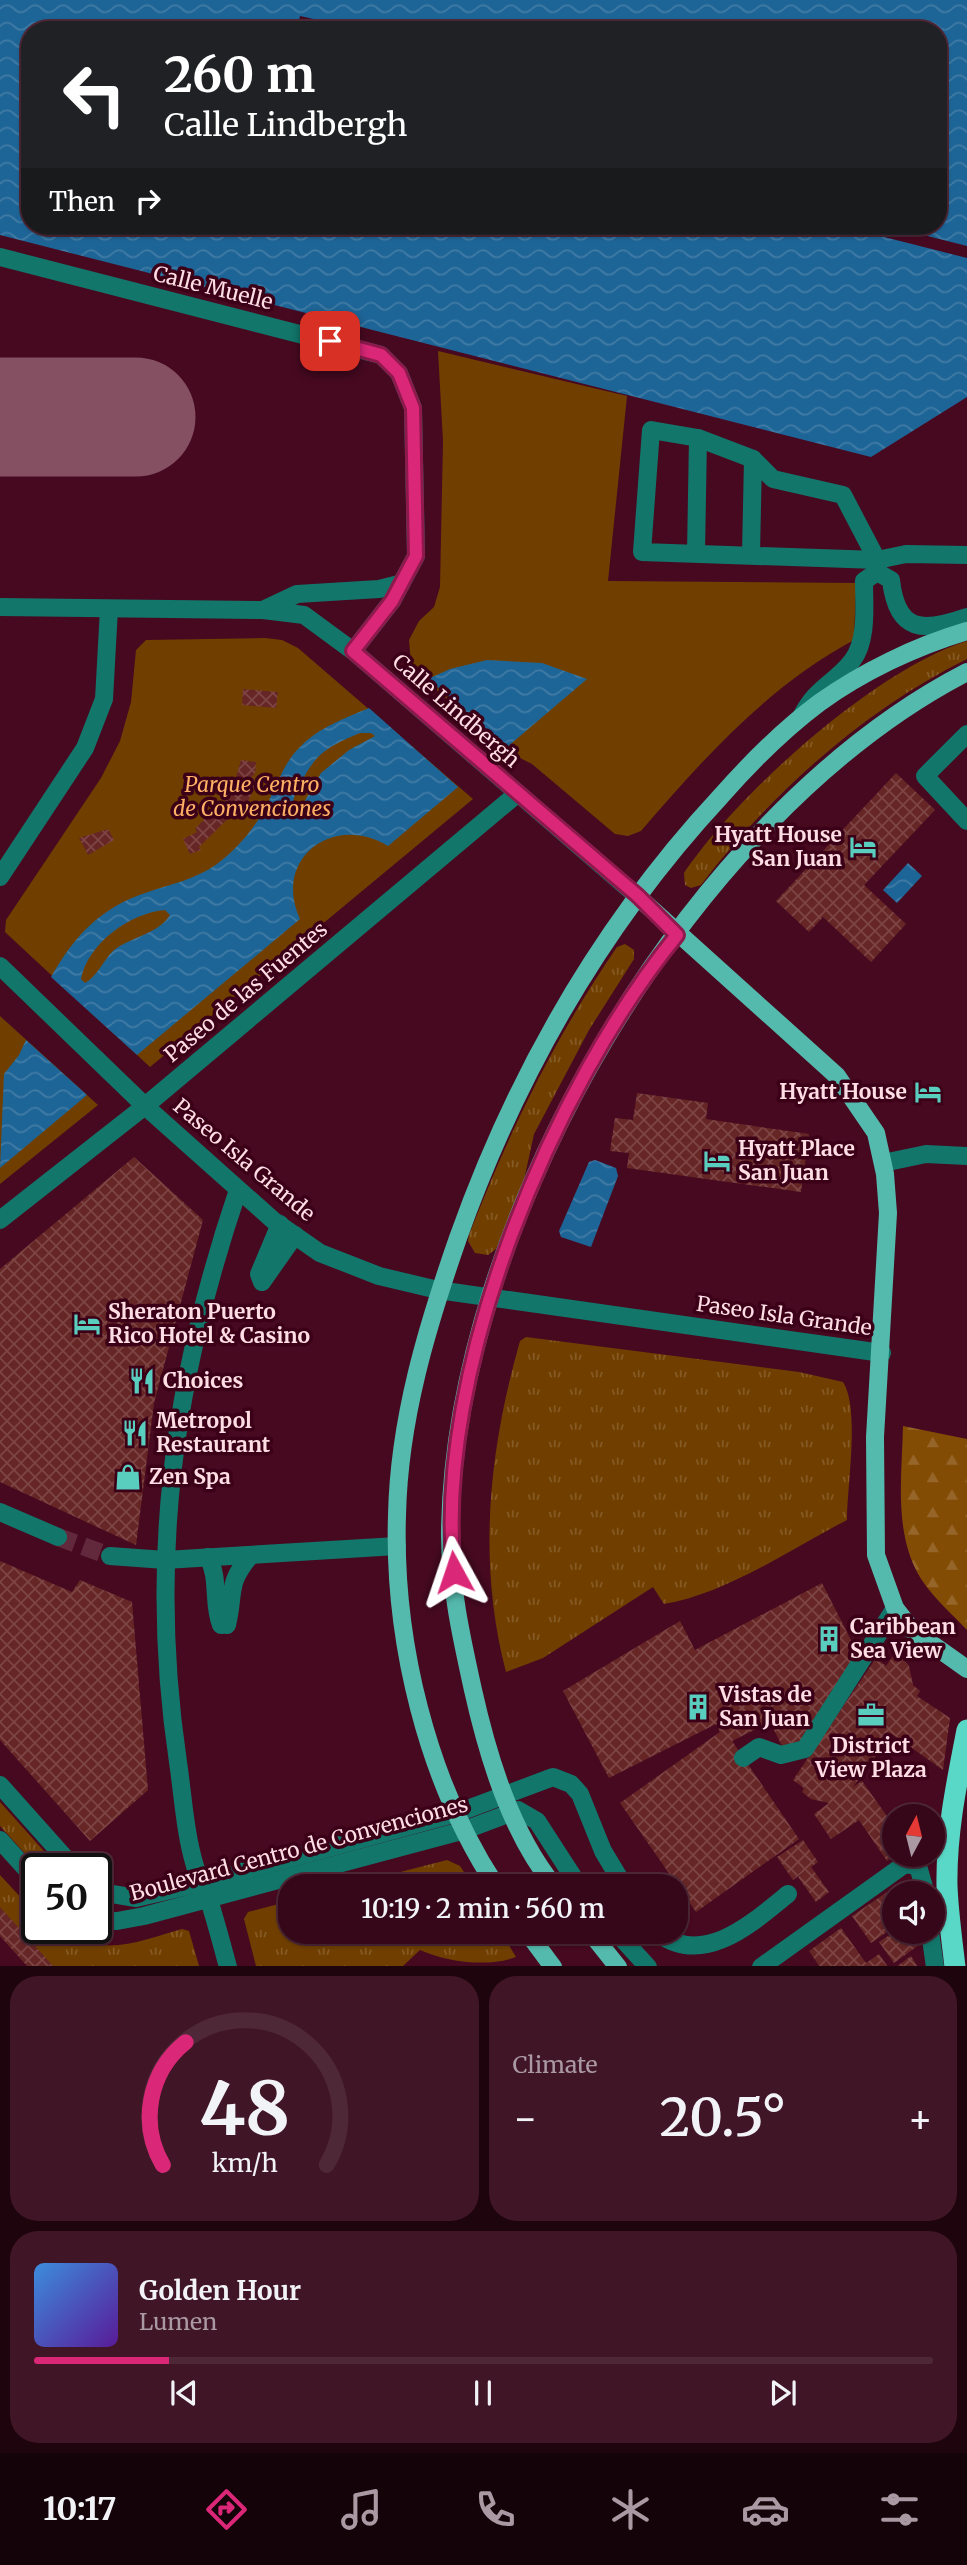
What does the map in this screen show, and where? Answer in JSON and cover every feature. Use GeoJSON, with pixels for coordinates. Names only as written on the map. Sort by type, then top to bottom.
{"type":"FeatureCollection","features":[{"type":"Feature","properties":{"kind":"highway"},"geometry":{"type":"LineString","coordinates":[[955,1966],[947,1886],[948,1853],[954,1793],[967,1730]]}},
{"type":"Feature","properties":{"kind":"main road"},"geometry":{"type":"LineString","coordinates":[[489,1874],[464,1830],[423,1723],[405,1645],[397,1546],[397,1510],[413,1383],[438,1290],[475,1186],[518,1091],[561,1012],[638,896],[690,829],[766,747],[821,702],[873,671],[933,641],[967,632]]}},
{"type":"Feature","properties":{"kind":"main road"},"geometry":{"type":"LineString","coordinates":[[547,1874],[508,1803],[479,1717],[463,1646],[450,1537],[461,1427],[489,1298],[558,1124],[598,1049],[643,976],[738,859],[856,742],[927,693],[967,672]]}},
{"type":"Feature","properties":{"kind":"main road","name":"Calle Lindbergh"},"geometry":{"type":"LineString","coordinates":[[638,896],[677,935],[838,1076],[876,1133],[883,1163],[888,1213],[875,1437],[876,1555],[895,1608]]}},
{"type":"Feature","properties":{"kind":"main road"},"geometry":{"type":"LineString","coordinates":[[895,1608],[912,1630],[963,1666]]}},
{"type":"Feature","properties":{"kind":"main road"},"geometry":{"type":"LineString","coordinates":[[536,1944],[553,1966]]}},
{"type":"Feature","properties":{"kind":"main road"},"geometry":{"type":"LineString","coordinates":[[600,1944],[618,1966]]}},
{"type":"Feature","properties":{"kind":"street","name":"Calle Muelle"},"geometry":{"type":"LineString","coordinates":[[0,257],[381,355],[399,373],[413,408],[416,556],[392,601],[353,651]]}},
{"type":"Feature","properties":{"kind":"street"},"geometry":{"type":"LineString","coordinates":[[877,566],[751,554],[642,551],[650,430],[698,438],[753,459],[773,479],[843,495],[877,566],[891,580],[900,614],[909,622],[927,627],[967,617]]}},
{"type":"Feature","properties":{"kind":"street"},"geometry":{"type":"LineString","coordinates":[[696,552],[698,438]]}},
{"type":"Feature","properties":{"kind":"street"},"geometry":{"type":"LineString","coordinates":[[751,554],[753,459]]}},
{"type":"Feature","properties":{"kind":"street"},"geometry":{"type":"LineString","coordinates":[[800,719],[812,695],[851,662],[859,649],[864,618],[864,581],[877,566],[906,554],[967,555]]}},
{"type":"Feature","properties":{"kind":"street"},"geometry":{"type":"LineString","coordinates":[[263,610],[297,594],[379,589],[399,584]]}},
{"type":"Feature","properties":{"kind":"street","name":"Calle Lindbergh"},"geometry":{"type":"LineString","coordinates":[[0,607],[263,610],[304,615],[353,651],[638,896]]}},
{"type":"Feature","properties":{"kind":"street"},"geometry":{"type":"LineString","coordinates":[[0,877],[85,748],[104,699],[109,609]]}},
{"type":"Feature","properties":{"kind":"street"},"geometry":{"type":"LineString","coordinates":[[967,734],[925,776],[967,821]]}},
{"type":"Feature","properties":{"kind":"street","name":"Paseo de las Fuentes"},"geometry":{"type":"LineString","coordinates":[[0,1220],[145,1106],[517,794]]}},
{"type":"Feature","properties":{"kind":"street","name":"Paseo Isla Grande"},"geometry":{"type":"LineString","coordinates":[[0,966],[145,1106],[238,1190],[320,1252],[379,1276],[438,1290],[881,1353]]}},
{"type":"Feature","properties":{"kind":"street"},"geometry":{"type":"LineString","coordinates":[[883,1163],[926,1154],[967,1156]]}},
{"type":"Feature","properties":{"kind":"street"},"geometry":{"type":"LineString","coordinates":[[228,1966],[195,1867],[171,1717],[165,1560],[179,1408],[198,1319],[238,1190]]}},
{"type":"Feature","properties":{"kind":"street"},"geometry":{"type":"LineString","coordinates":[[280,1224],[259,1274],[262,1282],[295,1235]]}},
{"type":"Feature","properties":{"kind":"street"},"geometry":{"type":"LineString","coordinates":[[0,1512],[58,1537]]}},
{"type":"Feature","properties":{"kind":"street"},"geometry":{"type":"LineString","coordinates":[[110,1556],[165,1560],[397,1546]]}},
{"type":"Feature","properties":{"kind":"street"},"geometry":{"type":"LineString","coordinates":[[208,1557],[216,1570],[216,1612],[224,1625],[231,1607],[231,1583],[235,1573],[251,1555]]}},
{"type":"Feature","properties":{"kind":"street"},"geometry":{"type":"LineString","coordinates":[[743,1758],[759,1747],[781,1755],[805,1749],[895,1608]]}},
{"type":"Feature","properties":{"kind":"street"},"geometry":{"type":"LineString","coordinates":[[571,1874],[537,1821],[508,1803],[544,1778],[553,1777],[571,1784],[580,1794],[603,1851],[617,1874]]}},
{"type":"Feature","properties":{"kind":"street"},"geometry":{"type":"LineString","coordinates":[[0,1785],[61,1853]]}},
{"type":"Feature","properties":{"kind":"street","name":"Boulevard Centro de Convenciones"},"geometry":{"type":"LineString","coordinates":[[112,1921],[457,1813],[508,1803]]}},
{"type":"Feature","properties":{"kind":"street","name":"Boulevard Centro de Convenciones"},"geometry":{"type":"LineString","coordinates":[[112,1895],[136,1898],[205,1891],[464,1830],[508,1803]]}},
{"type":"Feature","properties":{"kind":"street"},"geometry":{"type":"LineString","coordinates":[[0,1840],[21,1863]]}},
{"type":"Feature","properties":{"kind":"street"},"geometry":{"type":"LineString","coordinates":[[761,1966],[905,1864],[918,1866],[922,1881]]}},
{"type":"Feature","properties":{"kind":"street"},"geometry":{"type":"LineString","coordinates":[[669,1944],[680,1955],[713,1958],[788,1894]]}},
{"type":"Feature","properties":{"kind":"street"},"geometry":{"type":"LineString","coordinates":[[627,1944],[648,1966]]}},
{"type":"Feature","properties":{"kind":"street"},"geometry":{"type":"LineString","coordinates":[[932,1944],[935,1966]]}},
{"type":"Feature","properties":{"kind":"green space"},"geometry":{"type":"Polygon","coordinates":[[[438,351],[627,396],[608,581],[856,583],[854,640],[793,679],[738,726],[688,777],[641,831],[628,836],[615,834],[532,764],[506,751],[424,679],[411,664],[409,640],[419,621],[434,607],[440,587],[443,441],[438,351]]]}},
{"type":"Feature","properties":{"kind":"green space","name":"Parque Centro de Convenciones"},"geometry":{"type":"Polygon","coordinates":[[[146,640],[282,640],[298,648],[473,799],[150,1067],[5,932],[6,920],[101,778],[120,741],[131,702],[136,650],[146,640]]]}},
{"type":"Feature","properties":{"kind":"green space"},"geometry":{"type":"Polygon","coordinates":[[[967,641],[967,659],[892,703],[821,757],[757,818],[701,885],[691,888],[685,885],[684,873],[708,841],[773,772],[811,738],[892,678],[931,656],[967,641]]]}},
{"type":"Feature","properties":{"kind":"green space"},"geometry":{"type":"Polygon","coordinates":[[[625,944],[634,950],[634,959],[589,1030],[534,1134],[524,1180],[496,1249],[488,1255],[475,1253],[468,1241],[469,1235],[534,1087],[594,981],[617,947],[625,944]]]}},
{"type":"Feature","properties":{"kind":"green space"},"geometry":{"type":"Polygon","coordinates":[[[0,1016],[98,1105],[0,1184],[0,1016]]]}},
{"type":"Feature","properties":{"kind":"green space"},"geometry":{"type":"Polygon","coordinates":[[[526,1337],[799,1372],[843,1382],[848,1394],[852,1428],[847,1520],[758,1569],[711,1591],[664,1604],[653,1587],[543,1658],[506,1672],[492,1589],[491,1506],[494,1464],[509,1382],[520,1341],[526,1337]]]}},
{"type":"Feature","properties":{"kind":"green space"},"geometry":{"type":"Polygon","coordinates":[[[903,1426],[967,1439],[967,1630],[926,1586],[908,1549],[901,1509],[903,1426]]]}},
{"type":"Feature","properties":{"kind":"green space"},"geometry":{"type":"Polygon","coordinates":[[[0,1802],[46,1853],[24,1853],[0,1826],[0,1802]]]}},
{"type":"Feature","properties":{"kind":"green space"},"geometry":{"type":"Polygon","coordinates":[[[447,1860],[460,1866],[465,1874],[393,1874],[447,1860]]]}},
{"type":"Feature","properties":{"kind":"green space"},"geometry":{"type":"Polygon","coordinates":[[[0,1875],[21,1898],[21,1936],[0,1913],[0,1875]]]}},
{"type":"Feature","properties":{"kind":"green space"},"geometry":{"type":"Polygon","coordinates":[[[278,1904],[278,1944],[508,1944],[516,1957],[481,1963],[443,1958],[420,1950],[403,1966],[256,1966],[244,1919],[248,1912],[278,1904]]]}},
{"type":"Feature","properties":{"kind":"green space"},"geometry":{"type":"Polygon","coordinates":[[[182,1929],[189,1931],[199,1966],[48,1966],[28,1944],[121,1945],[182,1929]]]}},
{"type":"Feature","properties":{"kind":"water"},"geometry":{"type":"Polygon","coordinates":[[[0,0],[967,0],[967,397],[871,457],[0,235],[0,0]]]}},
{"type":"Feature","properties":{"kind":"water"},"geometry":{"type":"Polygon","coordinates":[[[487,660],[542,663],[587,679],[507,747],[428,679],[450,669],[487,660]]]}},
{"type":"Feature","properties":{"kind":"water"},"geometry":{"type":"Polygon","coordinates":[[[369,708],[458,787],[388,846],[368,837],[348,835],[329,839],[313,847],[301,860],[294,877],[294,897],[300,919],[137,1055],[51,977],[60,962],[80,936],[103,914],[131,898],[192,877],[224,859],[259,819],[284,770],[300,747],[323,729],[369,708]],[[360,733],[331,747],[317,758],[296,793],[294,806],[302,806],[321,773],[349,750],[375,736],[371,733],[360,733]],[[165,910],[138,917],[113,932],[92,953],[81,979],[85,983],[90,980],[114,950],[159,927],[170,915],[165,910]]]}},
{"type":"Feature","properties":{"kind":"water"},"geometry":{"type":"Polygon","coordinates":[[[908,863],[922,876],[897,903],[883,890],[908,863]]]}},
{"type":"Feature","properties":{"kind":"water"},"geometry":{"type":"Polygon","coordinates":[[[26,1040],[87,1095],[0,1168],[4,1074],[19,1055],[26,1040]]]}},
{"type":"Feature","properties":{"kind":"water"},"geometry":{"type":"Polygon","coordinates":[[[595,1160],[616,1168],[618,1176],[591,1247],[561,1237],[559,1231],[589,1162],[595,1160]]]}},
{"type":"Feature","properties":{"kind":"pier"},"geometry":{"type":"Polygon","coordinates":[[[300,16],[318,20],[318,21],[299,21],[300,16]]]}},
{"type":"Feature","properties":{"kind":"pier"},"geometry":{"type":"Polygon","coordinates":[[[876,235],[924,235],[967,246],[967,258],[876,235]]]}},
{"type":"Feature","properties":{"kind":"building"},"geometry":{"type":"Polygon","coordinates":[[[243,689],[278,692],[276,708],[242,705],[243,689]]]}},
{"type":"Feature","properties":{"kind":"building"},"geometry":{"type":"Polygon","coordinates":[[[241,760],[256,762],[255,773],[251,778],[257,781],[244,811],[239,808],[199,847],[201,850],[190,854],[183,839],[197,832],[195,829],[215,808],[220,810],[232,791],[241,760]]]}},
{"type":"Feature","properties":{"kind":"building","name":"Hyatt House San Juan"},"geometry":{"type":"Polygon","coordinates":[[[896,773],[935,810],[864,885],[906,924],[871,962],[823,917],[809,932],[776,901],[896,773]]]}},
{"type":"Feature","properties":{"kind":"building"},"geometry":{"type":"Polygon","coordinates":[[[108,829],[114,840],[88,855],[79,838],[108,829]]]}},
{"type":"Feature","properties":{"kind":"building"},"geometry":{"type":"Polygon","coordinates":[[[637,1093],[708,1103],[706,1119],[809,1134],[801,1192],[627,1168],[629,1153],[610,1151],[615,1118],[633,1120],[637,1093]]]}},
{"type":"Feature","properties":{"kind":"building","name":"Sheraton Puerto Rico Hotel & Casino"},"geometry":{"type":"Polygon","coordinates":[[[134,1157],[203,1220],[154,1403],[136,1545],[0,1482],[0,1269],[134,1157]]]}},
{"type":"Feature","properties":{"kind":"building"},"geometry":{"type":"Polygon","coordinates":[[[0,1561],[72,1592],[80,1580],[132,1602],[148,1790],[90,1841],[0,1740],[0,1561]]]}},
{"type":"Feature","properties":{"kind":"building"},"geometry":{"type":"Polygon","coordinates":[[[822,1583],[857,1652],[806,1741],[784,1750],[770,1722],[732,1741],[799,1839],[696,1912],[688,1901],[688,1874],[670,1874],[620,1803],[720,1732],[716,1724],[609,1778],[563,1691],[680,1621],[695,1650],[822,1583]]]}},
{"type":"Feature","properties":{"kind":"building","name":"District View Plaza"},"geometry":{"type":"Polygon","coordinates":[[[896,1652],[909,1666],[913,1685],[920,1691],[917,1696],[950,1718],[943,1770],[892,1734],[853,1787],[862,1781],[882,1809],[882,1854],[859,1820],[831,1839],[814,1814],[829,1803],[811,1799],[802,1792],[804,1788],[793,1780],[876,1658],[886,1666],[896,1652]]]}},
{"type":"Feature","properties":{"kind":"building"},"geometry":{"type":"Polygon","coordinates":[[[803,1840],[818,1862],[811,1867],[829,1892],[816,1902],[798,1877],[809,1868],[793,1880],[777,1857],[803,1840]]]}},
{"type":"Feature","properties":{"kind":"building"},"geometry":{"type":"Polygon","coordinates":[[[882,1896],[882,1935],[871,1943],[852,1916],[882,1896]]]}},
{"type":"Feature","properties":{"kind":"building"},"geometry":{"type":"Polygon","coordinates":[[[0,1907],[21,1930],[21,1944],[33,1944],[53,1966],[27,1966],[0,1936],[0,1907]]]}},
{"type":"Feature","properties":{"kind":"building"},"geometry":{"type":"Polygon","coordinates":[[[841,1928],[866,1963],[879,1954],[887,1966],[819,1966],[809,1951],[841,1928]]]}},
{"type":"Feature","properties":{"kind":"building"},"geometry":{"type":"Polygon","coordinates":[[[882,1940],[882,1944],[920,1944],[894,1963],[879,1942],[882,1940]]]}},
{"type":"Feature","properties":{"kind":"building"},"geometry":{"type":"Polygon","coordinates":[[[911,1956],[917,1966],[897,1966],[911,1956]]]}},
{"type":"Feature","properties":{"kind":"runway"},"geometry":{"type":"LineString","coordinates":[[0,417],[136,417]]}},
{"type":"Feature","properties":{"kind":"tunnel"},"geometry":{"type":"LineString","coordinates":[[58,1537],[110,1556]]}},
{"type":"Feature","properties":{"kind":"place","name":"Hyatt House San Juan"},"geometry":{"type":"Point","coordinates":[863,847]}},
{"type":"Feature","properties":{"kind":"place","name":"Hyatt House"},"geometry":{"type":"Point","coordinates":[928,1092]}},
{"type":"Feature","properties":{"kind":"place","name":"Hyatt Place San Juan"},"geometry":{"type":"Point","coordinates":[717,1161]}},
{"type":"Feature","properties":{"kind":"place","name":"Sheraton Puerto Rico Hotel & Casino"},"geometry":{"type":"Point","coordinates":[87,1324]}},
{"type":"Feature","properties":{"kind":"place","name":"Choices"},"geometry":{"type":"Point","coordinates":[142,1381]}},
{"type":"Feature","properties":{"kind":"place","name":"Metropol Restaurant"},"geometry":{"type":"Point","coordinates":[135,1433]}},
{"type":"Feature","properties":{"kind":"place","name":"Zen Spa"},"geometry":{"type":"Point","coordinates":[128,1477]}},
{"type":"Feature","properties":{"kind":"place","name":"Caribbean Sea View"},"geometry":{"type":"Point","coordinates":[829,1639]}},
{"type":"Feature","properties":{"kind":"place","name":"Vistas de San Juan"},"geometry":{"type":"Point","coordinates":[698,1707]}},
{"type":"Feature","properties":{"kind":"place","name":"District View Plaza"},"geometry":{"type":"Point","coordinates":[871,1715]}},
{"type":"Feature","properties":{"kind":"route"},"geometry":{"type":"LineString","coordinates":[[330,341],[381,355],[399,373],[413,408],[416,556],[392,601],[353,651],[638,896],[677,935],[643,976],[598,1049],[558,1124],[489,1298],[467,1392],[456,1462],[450,1537],[454,1572]]}}]}
